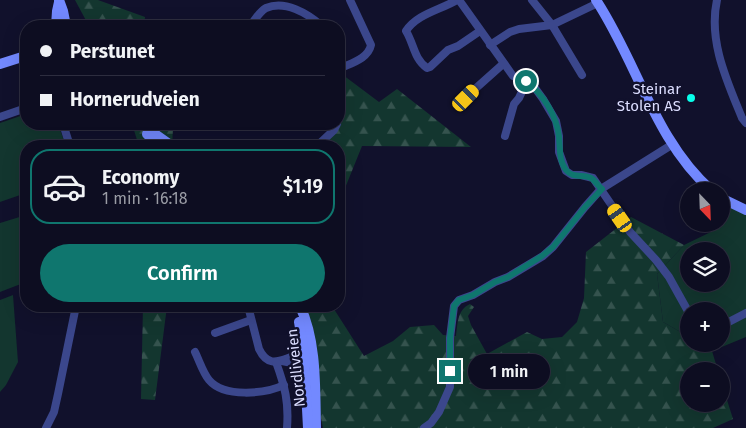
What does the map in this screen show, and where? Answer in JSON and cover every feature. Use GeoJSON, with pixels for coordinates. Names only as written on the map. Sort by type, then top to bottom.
{"type":"FeatureCollection","features":[{"type":"Feature","properties":{"kind":"main road"},"geometry":{"type":"LineString","coordinates":[[56,20],[59,1]]}},
{"type":"Feature","properties":{"kind":"main road"},"geometry":{"type":"LineString","coordinates":[[59,1],[65,20]]}},
{"type":"Feature","properties":{"kind":"main road"},"geometry":{"type":"LineString","coordinates":[[597,1],[623,47],[654,112],[672,144],[703,182]]}},
{"type":"Feature","properties":{"kind":"main road"},"geometry":{"type":"LineString","coordinates":[[0,64],[20,57]]}},
{"type":"Feature","properties":{"kind":"main road"},"geometry":{"type":"LineString","coordinates":[[145,130],[155,140]]}},
{"type":"Feature","properties":{"kind":"main road"},"geometry":{"type":"LineString","coordinates":[[149,130],[163,140]]}},
{"type":"Feature","properties":{"kind":"main road"},"geometry":{"type":"LineString","coordinates":[[730,202],[746,210]]}},
{"type":"Feature","properties":{"kind":"main road","name":"Nordliveien"},"geometry":{"type":"LineString","coordinates":[[301,312],[307,325],[308,428]]}},
{"type":"Feature","properties":{"kind":"main road","name":"Nordliveien"},"geometry":{"type":"LineString","coordinates":[[307,358],[316,428]]}},
{"type":"Feature","properties":{"kind":"street"},"geometry":{"type":"LineString","coordinates":[[345,66],[364,57],[370,52],[371,45],[350,0]]}},
{"type":"Feature","properties":{"kind":"street"},"geometry":{"type":"LineString","coordinates":[[480,31],[458,46],[448,50],[438,62],[427,68],[422,65],[415,54],[406,31],[410,25],[433,11],[458,0],[513,76],[526,81],[535,88],[543,99],[556,121],[559,136],[559,152],[566,171],[572,175],[593,178],[630,232],[669,277],[683,302]]}},
{"type":"Feature","properties":{"kind":"street"},"geometry":{"type":"LineString","coordinates":[[532,0],[552,25],[582,75]]}},
{"type":"Feature","properties":{"kind":"street"},"geometry":{"type":"LineString","coordinates":[[717,0],[714,18],[717,48],[725,78],[742,118],[746,123]]}},
{"type":"Feature","properties":{"kind":"street"},"geometry":{"type":"LineString","coordinates":[[490,45],[510,32],[552,25],[597,1]]}},
{"type":"Feature","properties":{"kind":"street"},"geometry":{"type":"LineString","coordinates":[[255,20],[264,9],[274,4],[288,5],[315,20]]}},
{"type":"Feature","properties":{"kind":"street"},"geometry":{"type":"LineString","coordinates":[[466,98],[503,64]]}},
{"type":"Feature","properties":{"kind":"street"},"geometry":{"type":"LineString","coordinates":[[505,136],[514,104],[519,98],[526,81]]}},
{"type":"Feature","properties":{"kind":"street"},"geometry":{"type":"LineString","coordinates":[[0,117],[20,110]]}},
{"type":"Feature","properties":{"kind":"street"},"geometry":{"type":"LineString","coordinates":[[323,140],[334,130]]}},
{"type":"Feature","properties":{"kind":"street"},"geometry":{"type":"LineString","coordinates":[[424,428],[431,423],[439,412],[450,387],[450,338],[454,306],[459,300],[508,277],[542,256],[553,247],[602,189],[672,144]]}},
{"type":"Feature","properties":{"kind":"street"},"geometry":{"type":"LineString","coordinates":[[46,428],[54,412],[75,312]]}},
{"type":"Feature","properties":{"kind":"street"},"geometry":{"type":"LineString","coordinates":[[249,312],[262,355],[268,361],[307,358]]}},
{"type":"Feature","properties":{"kind":"street"},"geometry":{"type":"LineString","coordinates":[[730,321],[746,313]]}},
{"type":"Feature","properties":{"kind":"street"},"geometry":{"type":"LineString","coordinates":[[215,333],[251,320]]}},
{"type":"Feature","properties":{"kind":"street"},"geometry":{"type":"LineString","coordinates":[[195,352],[208,379],[223,389],[261,393],[284,385]]}},
{"type":"Feature","properties":{"kind":"street"},"geometry":{"type":"LineString","coordinates":[[279,361],[288,406],[287,428]]}},
{"type":"Feature","properties":{"kind":"green space"},"geometry":{"type":"Polygon","coordinates":[[[75,0],[98,0],[145,17],[145,20],[86,20],[75,0]]]}},
{"type":"Feature","properties":{"kind":"green space"},"geometry":{"type":"Polygon","coordinates":[[[345,76],[379,102],[397,89],[471,147],[362,146],[345,188],[345,140],[323,140],[333,130],[345,130],[345,76]]]}},
{"type":"Feature","properties":{"kind":"green space"},"geometry":{"type":"Polygon","coordinates":[[[20,116],[20,130],[60,130],[64,140],[20,140],[20,195],[0,202],[0,123],[20,116]]]}},
{"type":"Feature","properties":{"kind":"green space"},"geometry":{"type":"Polygon","coordinates":[[[134,130],[173,130],[172,140],[137,140],[134,130]]]}},
{"type":"Feature","properties":{"kind":"green space"},"geometry":{"type":"Polygon","coordinates":[[[730,208],[746,214],[746,337],[730,344],[730,302],[680,302],[680,332],[663,322],[657,274],[680,249],[680,292],[730,292],[730,242],[690,242],[711,232],[730,232],[730,208]]]}},
{"type":"Feature","properties":{"kind":"green space"},"geometry":{"type":"Polygon","coordinates":[[[20,217],[20,284],[0,292],[0,223],[20,217]]]}},
{"type":"Feature","properties":{"kind":"green space"},"geometry":{"type":"Polygon","coordinates":[[[631,217],[680,243],[680,249],[657,274],[663,322],[680,332],[680,352],[712,352],[715,362],[680,362],[680,412],[730,412],[730,410],[733,419],[713,428],[323,428],[299,312],[336,312],[364,356],[393,341],[410,327],[434,325],[443,335],[456,336],[460,313],[470,304],[474,307],[468,316],[471,325],[487,354],[527,332],[542,339],[562,337],[577,322],[584,298],[586,252],[631,217]]]}},
{"type":"Feature","properties":{"kind":"green space"},"geometry":{"type":"Polygon","coordinates":[[[13,295],[18,362],[6,385],[0,392],[0,300],[13,295]]]}},
{"type":"Feature","properties":{"kind":"green space"},"geometry":{"type":"Polygon","coordinates":[[[143,312],[166,312],[155,400],[141,399],[143,312]]]}},
{"type":"Feature","properties":{"kind":"place","name":"Steinar Stolen AS"},"geometry":{"type":"Point","coordinates":[691,98]}},
{"type":"Feature","properties":{"kind":"route"},"geometry":{"type":"LineString","coordinates":[[450,371],[450,338],[454,306],[459,300],[508,277],[542,256],[553,247],[602,189],[593,178],[572,175],[566,171],[559,152],[559,136],[556,121],[535,88],[526,81]]}}]}
